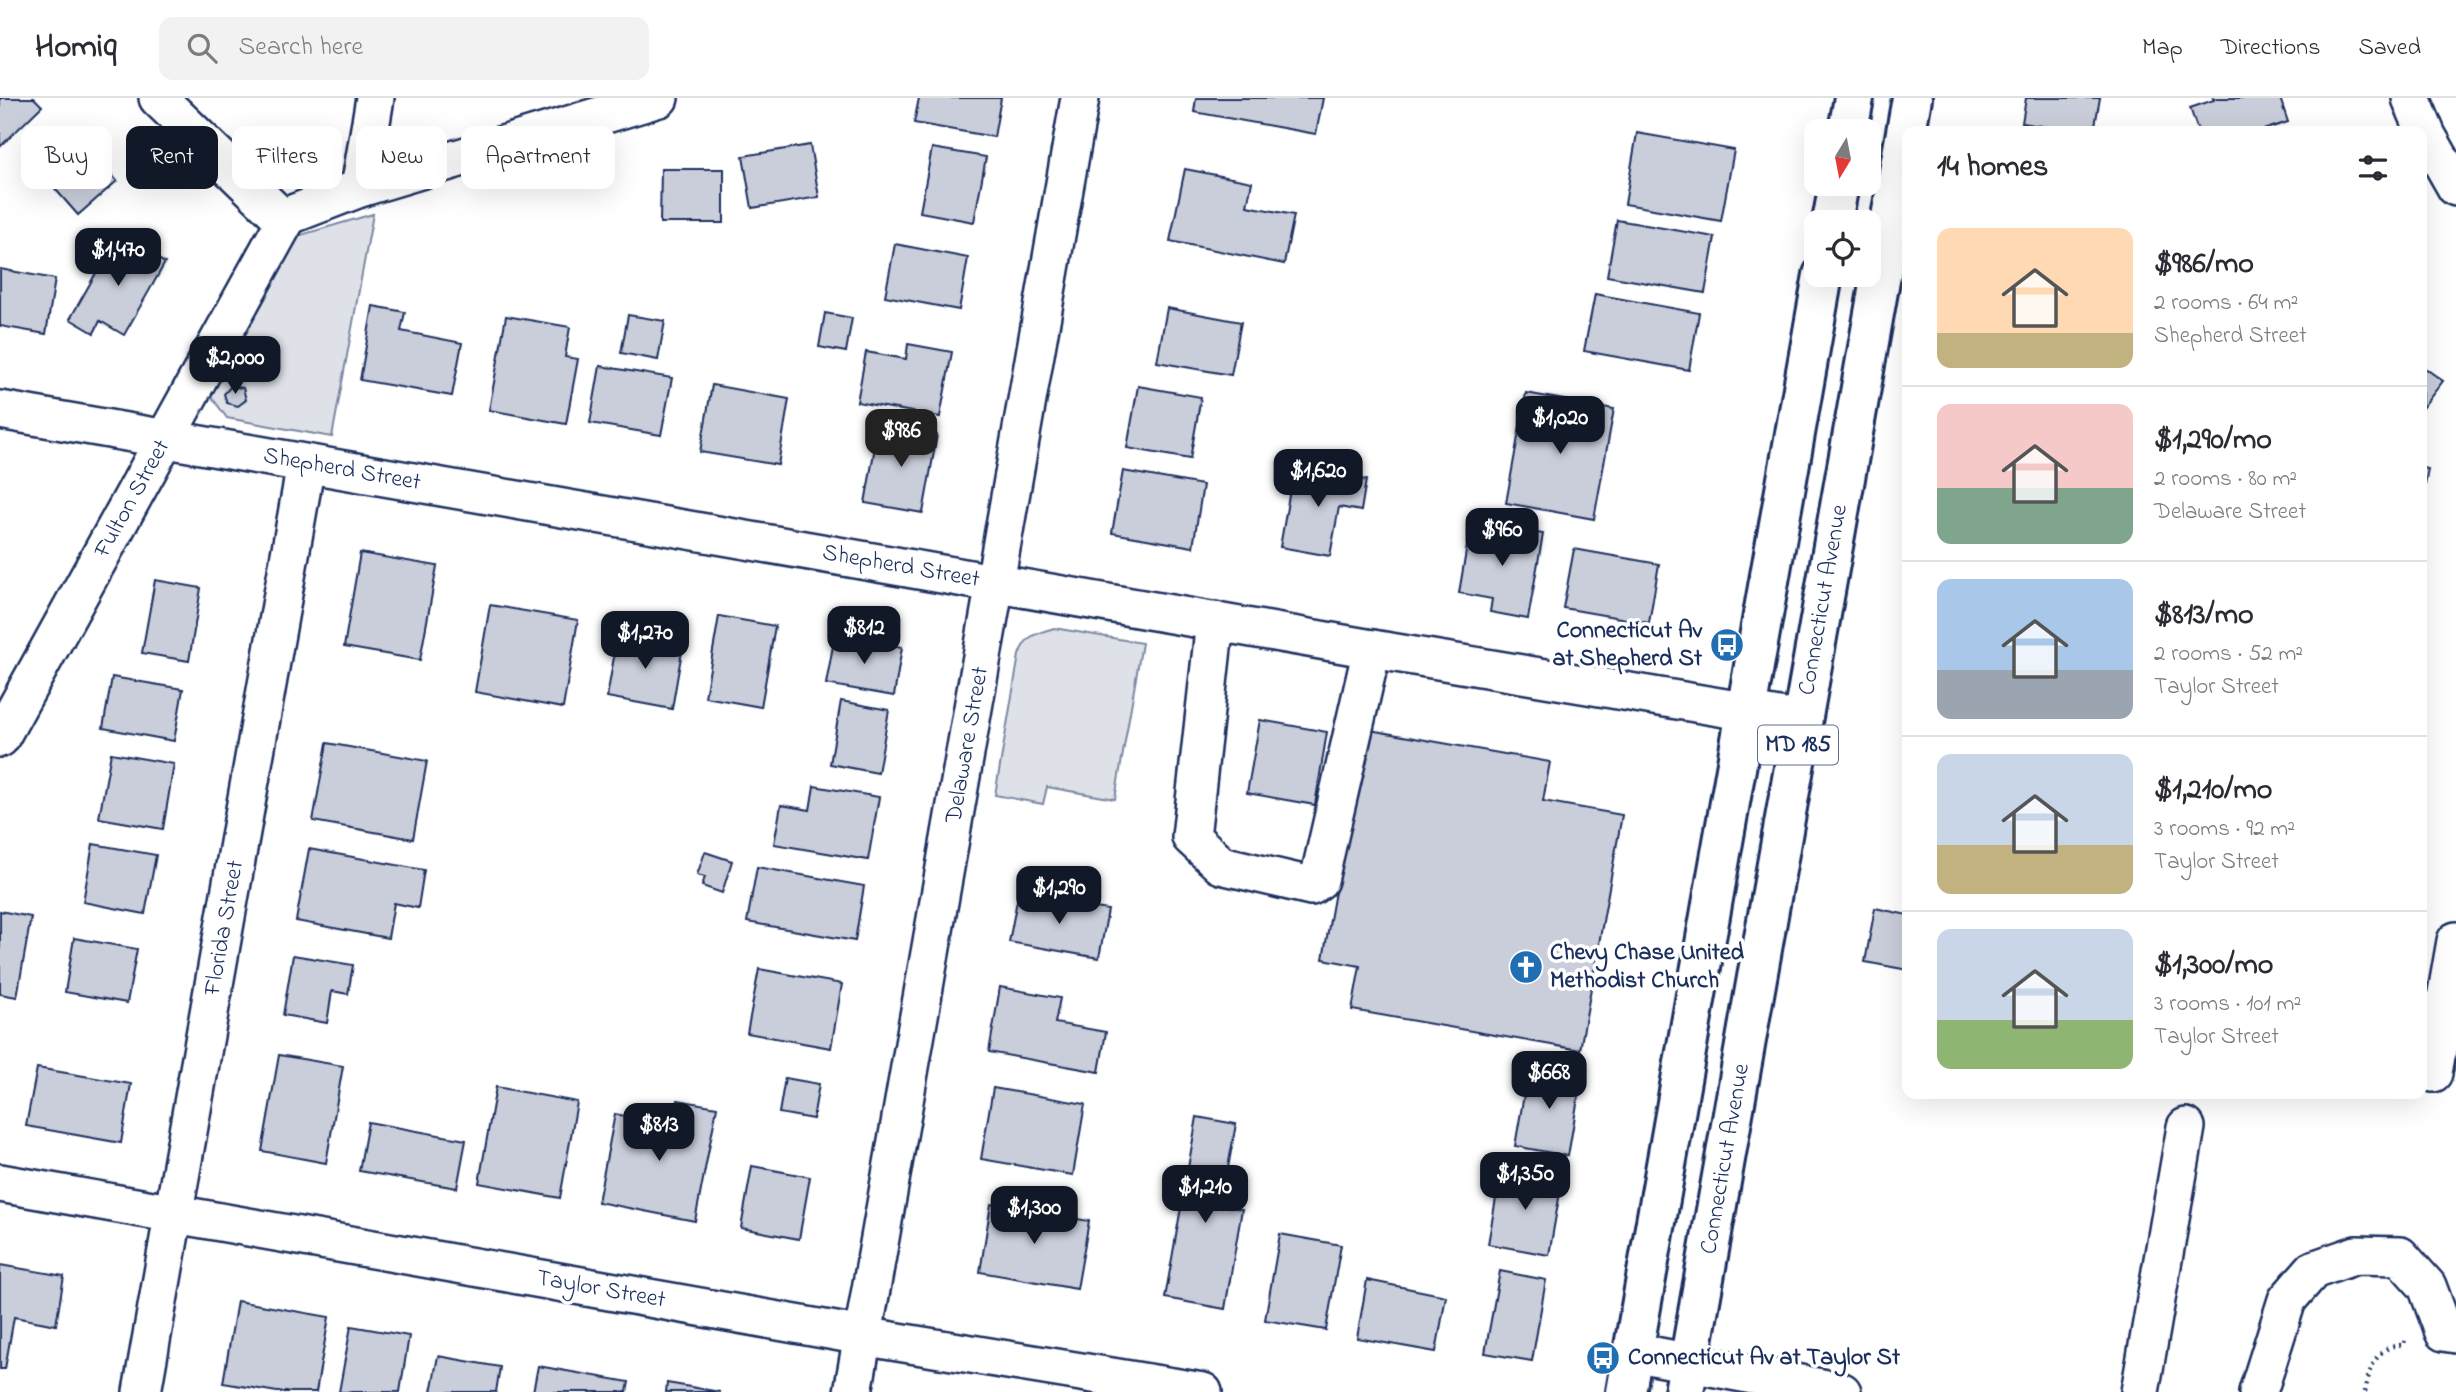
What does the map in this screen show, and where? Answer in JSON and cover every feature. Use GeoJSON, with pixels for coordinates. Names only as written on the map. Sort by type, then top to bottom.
{"type":"FeatureCollection","features":[{"type":"Feature","properties":{"kind":"main road"},"geometry":{"type":"LineString","coordinates":[[1850,119],[1854,98]]}},
{"type":"Feature","properties":{"kind":"main road","name":"Connecticut Avenue"},"geometry":{"type":"LineString","coordinates":[[1907,126],[1912,98]]}},
{"type":"Feature","properties":{"kind":"main road","name":"Connecticut Avenue"},"geometry":{"type":"LineString","coordinates":[[1687,1378],[1902,155]]}},
{"type":"Feature","properties":{"kind":"main road","name":"MD 185"},"geometry":{"type":"LineString","coordinates":[[1626,1392],[1821,287]]}},
{"type":"Feature","properties":{"kind":"street"},"geometry":{"type":"LineString","coordinates":[[158,98],[285,221],[290,215],[357,189]]}},
{"type":"Feature","properties":{"kind":"street"},"geometry":{"type":"LineString","coordinates":[[370,126],[375,98]]}},
{"type":"Feature","properties":{"kind":"street"},"geometry":{"type":"LineString","coordinates":[[447,162],[659,98]]}},
{"type":"Feature","properties":{"kind":"street","name":"Delaware Street"},"geometry":{"type":"LineString","coordinates":[[853,1392],[1080,98]]}},
{"type":"Feature","properties":{"kind":"street"},"geometry":{"type":"LineString","coordinates":[[2411,98],[2423,126]]}},
{"type":"Feature","properties":{"kind":"street"},"geometry":{"type":"LineString","coordinates":[[2427,136],[2456,187]]}},
{"type":"Feature","properties":{"kind":"street","name":"Fulton Street"},"geometry":{"type":"LineString","coordinates":[[0,738],[285,221]]}},
{"type":"Feature","properties":{"kind":"street","name":"Shepherd Street"},"geometry":{"type":"LineString","coordinates":[[0,410],[1372,649],[1802,721]]}},
{"type":"Feature","properties":{"kind":"street","name":"Florida Street"},"geometry":{"type":"LineString","coordinates":[[142,1392],[306,464]]}},
{"type":"Feature","properties":{"kind":"street"},"geometry":{"type":"LineString","coordinates":[[1215,621],[1191,837],[1221,865],[1311,886],[1319,880],[1372,649]]}},
{"type":"Feature","properties":{"kind":"street"},"geometry":{"type":"LineString","coordinates":[[2433,1073],[2456,941]]}},
{"type":"Feature","properties":{"kind":"street"},"geometry":{"type":"LineString","coordinates":[[2140,1392],[2186,1127]]}},
{"type":"Feature","properties":{"kind":"street","name":"Taylor Street"},"geometry":{"type":"LineString","coordinates":[[0,1183],[863,1336],[1203,1392]]}},
{"type":"Feature","properties":{"kind":"street"},"geometry":{"type":"LineString","coordinates":[[2258,1392],[2287,1300],[2313,1270],[2356,1255],[2400,1256],[2427,1286],[2444,1332],[2456,1334]]}},
{"type":"Feature","properties":{"kind":"street"},"geometry":{"type":"LineString","coordinates":[[1633,1352],[1687,1378],[1842,1392]]}},
{"type":"Feature","properties":{"kind":"path"},"geometry":{"type":"LineString","coordinates":[[2365,1392],[2369,1367],[2380,1353],[2395,1345],[2404,1345],[2406,1333]]}},
{"type":"Feature","properties":{"kind":"shaded area"},"geometry":{"type":"Polygon","coordinates":[[[373,214],[332,437],[227,418],[208,392],[294,237],[373,214]]]}},
{"type":"Feature","properties":{"kind":"shaded area"},"geometry":{"type":"Polygon","coordinates":[[[1054,628],[1142,643],[1115,799],[1047,787],[1043,804],[995,795],[1019,655],[1032,636],[1054,628]]]}},
{"type":"Feature","properties":{"kind":"building"},"geometry":{"type":"Polygon","coordinates":[[[0,98],[34,98],[42,106],[0,147],[0,98]]]}},
{"type":"Feature","properties":{"kind":"building"},"geometry":{"type":"Polygon","coordinates":[[[919,98],[1001,98],[994,137],[914,123],[919,98]]]}},
{"type":"Feature","properties":{"kind":"building"},"geometry":{"type":"Polygon","coordinates":[[[1196,98],[1323,98],[1316,134],[1194,112],[1196,98]]]}},
{"type":"Feature","properties":{"kind":"building"},"geometry":{"type":"Polygon","coordinates":[[[2026,98],[2100,98],[2095,126],[2040,126],[2022,123],[2026,98]]]}},
{"type":"Feature","properties":{"kind":"building"},"geometry":{"type":"Polygon","coordinates":[[[2213,98],[2280,98],[2288,122],[2276,126],[2196,126],[2190,108],[2214,100],[2213,98]]]}},
{"type":"Feature","properties":{"kind":"building"},"geometry":{"type":"Polygon","coordinates":[[[1637,133],[1734,150],[1721,221],[1625,204],[1637,133]]]}},
{"type":"Feature","properties":{"kind":"building"},"geometry":{"type":"Polygon","coordinates":[[[810,145],[819,197],[752,208],[743,156],[810,145]]]}},
{"type":"Feature","properties":{"kind":"building"},"geometry":{"type":"Polygon","coordinates":[[[932,148],[986,157],[974,222],[920,212],[932,148]]]}},
{"type":"Feature","properties":{"kind":"building"},"geometry":{"type":"Polygon","coordinates":[[[661,169],[724,169],[724,223],[660,223],[661,169]]]}},
{"type":"Feature","properties":{"kind":"building"},"geometry":{"type":"Polygon","coordinates":[[[1185,169],[1252,182],[1247,206],[1294,215],[1284,264],[1170,241],[1185,169]]]}},
{"type":"Feature","properties":{"kind":"building"},"geometry":{"type":"Polygon","coordinates":[[[55,189],[108,189],[78,215],[55,189]]]}},
{"type":"Feature","properties":{"kind":"building"},"geometry":{"type":"Polygon","coordinates":[[[1617,220],[1715,237],[1705,293],[1607,276],[1617,220]]]}},
{"type":"Feature","properties":{"kind":"building"},"geometry":{"type":"Polygon","coordinates":[[[117,236],[165,263],[124,335],[100,321],[94,333],[70,319],[117,236]]]}},
{"type":"Feature","properties":{"kind":"building"},"geometry":{"type":"Polygon","coordinates":[[[895,244],[968,258],[959,310],[885,296],[895,244]]]}},
{"type":"Feature","properties":{"kind":"building"},"geometry":{"type":"Polygon","coordinates":[[[0,269],[55,279],[46,334],[0,326],[0,269]]]}},
{"type":"Feature","properties":{"kind":"building"},"geometry":{"type":"Polygon","coordinates":[[[1595,294],[1699,313],[1689,370],[1584,351],[1595,294]]]}},
{"type":"Feature","properties":{"kind":"building"},"geometry":{"type":"Polygon","coordinates":[[[373,306],[405,312],[401,331],[462,343],[452,396],[360,380],[373,306]]]}},
{"type":"Feature","properties":{"kind":"building"},"geometry":{"type":"Polygon","coordinates":[[[1167,308],[1241,322],[1231,375],[1157,362],[1167,308]]]}},
{"type":"Feature","properties":{"kind":"building"},"geometry":{"type":"Polygon","coordinates":[[[825,313],[852,318],[846,352],[819,347],[825,313]]]}},
{"type":"Feature","properties":{"kind":"building"},"geometry":{"type":"Polygon","coordinates":[[[628,315],[665,321],[658,360],[621,353],[628,315]]]}},
{"type":"Feature","properties":{"kind":"building"},"geometry":{"type":"Polygon","coordinates":[[[506,316],[570,327],[565,357],[578,359],[566,424],[489,410],[506,316]]]}},
{"type":"Feature","properties":{"kind":"building"},"geometry":{"type":"Polygon","coordinates":[[[908,344],[952,352],[940,417],[857,402],[866,352],[906,359],[908,344]]]}},
{"type":"Feature","properties":{"kind":"building"},"geometry":{"type":"Polygon","coordinates":[[[600,366],[672,378],[661,435],[590,423],[600,366]]]}},
{"type":"Feature","properties":{"kind":"building"},"geometry":{"type":"Polygon","coordinates":[[[2427,370],[2443,381],[2427,402],[2427,370]]]}},
{"type":"Feature","properties":{"kind":"building"},"geometry":{"type":"Polygon","coordinates":[[[712,385],[789,399],[778,465],[700,452],[712,385]]]}},
{"type":"Feature","properties":{"kind":"building"},"geometry":{"type":"Polygon","coordinates":[[[231,386],[243,388],[246,400],[238,406],[227,403],[224,394],[231,386]]]}},
{"type":"Feature","properties":{"kind":"building"},"geometry":{"type":"Polygon","coordinates":[[[1138,386],[1201,397],[1190,459],[1127,448],[1138,386]]]}},
{"type":"Feature","properties":{"kind":"building"},"geometry":{"type":"Polygon","coordinates":[[[1526,393],[1614,409],[1594,519],[1506,503],[1526,393]]]}},
{"type":"Feature","properties":{"kind":"building"},"geometry":{"type":"Polygon","coordinates":[[[879,424],[937,435],[923,513],[865,503],[879,424]]]}},
{"type":"Feature","properties":{"kind":"building"},"geometry":{"type":"Polygon","coordinates":[[[1294,467],[1366,480],[1361,511],[1339,507],[1330,556],[1280,547],[1294,467]]]}},
{"type":"Feature","properties":{"kind":"building"},"geometry":{"type":"Polygon","coordinates":[[[1123,471],[1203,485],[1193,547],[1112,533],[1123,471]]]}},
{"type":"Feature","properties":{"kind":"building"},"geometry":{"type":"Polygon","coordinates":[[[1471,522],[1543,534],[1528,619],[1490,612],[1492,599],[1459,593],[1471,522]]]}},
{"type":"Feature","properties":{"kind":"building"},"geometry":{"type":"Polygon","coordinates":[[[1574,549],[1659,564],[1649,623],[1563,608],[1574,549]]]}},
{"type":"Feature","properties":{"kind":"building"},"geometry":{"type":"Polygon","coordinates":[[[360,553],[437,566],[420,660],[344,647],[360,553]]]}},
{"type":"Feature","properties":{"kind":"building"},"geometry":{"type":"Polygon","coordinates":[[[155,580],[201,588],[189,661],[142,653],[155,580]]]}},
{"type":"Feature","properties":{"kind":"building"},"geometry":{"type":"Polygon","coordinates":[[[490,605],[578,620],[563,708],[475,692],[490,605]]]}},
{"type":"Feature","properties":{"kind":"building"},"geometry":{"type":"Polygon","coordinates":[[[719,616],[775,626],[761,707],[705,697],[719,616]]]}},
{"type":"Feature","properties":{"kind":"building"},"geometry":{"type":"Polygon","coordinates":[[[618,634],[683,645],[672,709],[607,697],[618,634]]]}},
{"type":"Feature","properties":{"kind":"building"},"geometry":{"type":"Polygon","coordinates":[[[835,635],[902,647],[894,696],[826,684],[835,635]]]}},
{"type":"Feature","properties":{"kind":"building"},"geometry":{"type":"Polygon","coordinates":[[[112,677],[183,689],[174,741],[103,728],[112,677]]]}},
{"type":"Feature","properties":{"kind":"building"},"geometry":{"type":"Polygon","coordinates":[[[841,701],[889,710],[878,773],[830,764],[841,701]]]}},
{"type":"Feature","properties":{"kind":"building"},"geometry":{"type":"Polygon","coordinates":[[[1260,720],[1327,732],[1315,805],[1247,793],[1260,720]]]}},
{"type":"Feature","properties":{"kind":"building"},"geometry":{"type":"Polygon","coordinates":[[[1364,729],[1550,762],[1543,801],[1622,815],[1580,1050],[1352,1010],[1360,966],[1323,959],[1364,729]]]}},
{"type":"Feature","properties":{"kind":"building"},"geometry":{"type":"Polygon","coordinates":[[[327,743],[427,761],[413,839],[313,821],[327,743]]]}},
{"type":"Feature","properties":{"kind":"building"},"geometry":{"type":"Polygon","coordinates":[[[111,753],[174,764],[163,829],[99,818],[111,753]]]}},
{"type":"Feature","properties":{"kind":"building"},"geometry":{"type":"Polygon","coordinates":[[[814,786],[879,797],[868,860],[774,844],[781,805],[810,810],[814,786]]]}},
{"type":"Feature","properties":{"kind":"building"},"geometry":{"type":"Polygon","coordinates":[[[93,844],[156,855],[145,914],[83,902],[93,844]]]}},
{"type":"Feature","properties":{"kind":"building"},"geometry":{"type":"Polygon","coordinates":[[[309,849],[424,870],[418,908],[394,903],[388,938],[296,921],[309,849]]]}},
{"type":"Feature","properties":{"kind":"building"},"geometry":{"type":"Polygon","coordinates":[[[705,852],[732,861],[722,893],[702,886],[705,877],[697,875],[705,852]]]}},
{"type":"Feature","properties":{"kind":"building"},"geometry":{"type":"Polygon","coordinates":[[[757,867],[864,886],[855,941],[747,922],[757,867]]]}},
{"type":"Feature","properties":{"kind":"building"},"geometry":{"type":"Polygon","coordinates":[[[1018,895],[1108,910],[1099,958],[1009,942],[1018,895]]]}},
{"type":"Feature","properties":{"kind":"building"},"geometry":{"type":"Polygon","coordinates":[[[1875,908],[1902,914],[1902,969],[1865,962],[1875,908]]]}},
{"type":"Feature","properties":{"kind":"building"},"geometry":{"type":"Polygon","coordinates":[[[0,911],[31,917],[17,997],[0,994],[0,911]]]}},
{"type":"Feature","properties":{"kind":"building"},"geometry":{"type":"Polygon","coordinates":[[[74,938],[137,949],[127,1003],[65,992],[74,938]]]}},
{"type":"Feature","properties":{"kind":"building"},"geometry":{"type":"Polygon","coordinates":[[[293,955],[353,965],[348,994],[332,991],[327,1023],[283,1015],[293,955]]]}},
{"type":"Feature","properties":{"kind":"building"},"geometry":{"type":"Polygon","coordinates":[[[759,969],[842,984],[831,1048],[747,1033],[759,969]]]}},
{"type":"Feature","properties":{"kind":"building"},"geometry":{"type":"Polygon","coordinates":[[[1000,987],[1060,998],[1055,1023],[1106,1032],[1099,1072],[989,1052],[1000,987]]]}},
{"type":"Feature","properties":{"kind":"building"},"geometry":{"type":"Polygon","coordinates":[[[279,1055],[343,1066],[326,1163],[262,1151],[279,1055]]]}},
{"type":"Feature","properties":{"kind":"building"},"geometry":{"type":"Polygon","coordinates":[[[1529,1066],[1582,1075],[1568,1156],[1515,1146],[1529,1066]]]}},
{"type":"Feature","properties":{"kind":"building"},"geometry":{"type":"Polygon","coordinates":[[[37,1068],[131,1084],[121,1143],[26,1126],[37,1068]]]}},
{"type":"Feature","properties":{"kind":"building"},"geometry":{"type":"Polygon","coordinates":[[[785,1078],[819,1084],[813,1119],[779,1113],[785,1078]]]}},
{"type":"Feature","properties":{"kind":"building"},"geometry":{"type":"Polygon","coordinates":[[[496,1087],[577,1102],[560,1198],[479,1183],[496,1087]]]}},
{"type":"Feature","properties":{"kind":"building"},"geometry":{"type":"Polygon","coordinates":[[[993,1088],[1085,1104],[1073,1175],[981,1159],[993,1088]]]}},
{"type":"Feature","properties":{"kind":"building"},"geometry":{"type":"Polygon","coordinates":[[[678,1100],[717,1107],[695,1221],[598,1202],[615,1114],[648,1121],[646,1136],[670,1141],[678,1100]]]}},
{"type":"Feature","properties":{"kind":"building"},"geometry":{"type":"Polygon","coordinates":[[[1197,1117],[1236,1124],[1227,1173],[1203,1169],[1197,1201],[1242,1209],[1225,1309],[1165,1298],[1197,1117]]]}},
{"type":"Feature","properties":{"kind":"building"},"geometry":{"type":"Polygon","coordinates":[[[368,1122],[466,1140],[457,1188],[359,1171],[368,1122]]]}},
{"type":"Feature","properties":{"kind":"building"},"geometry":{"type":"Polygon","coordinates":[[[752,1166],[810,1177],[799,1239],[741,1228],[752,1166]]]}},
{"type":"Feature","properties":{"kind":"building"},"geometry":{"type":"Polygon","coordinates":[[[1501,1170],[1562,1181],[1549,1255],[1488,1244],[1501,1170]]]}},
{"type":"Feature","properties":{"kind":"building"},"geometry":{"type":"Polygon","coordinates":[[[991,1204],[1089,1221],[1077,1289],[980,1272],[991,1204]]]}},
{"type":"Feature","properties":{"kind":"building"},"geometry":{"type":"Polygon","coordinates":[[[1280,1234],[1341,1245],[1326,1330],[1265,1320],[1280,1234]]]}},
{"type":"Feature","properties":{"kind":"building"},"geometry":{"type":"Polygon","coordinates":[[[0,1265],[64,1276],[56,1325],[14,1317],[5,1369],[0,1369],[0,1265]]]}},
{"type":"Feature","properties":{"kind":"building"},"geometry":{"type":"Polygon","coordinates":[[[1500,1271],[1546,1280],[1532,1361],[1485,1353],[1500,1271]]]}},
{"type":"Feature","properties":{"kind":"building"},"geometry":{"type":"Polygon","coordinates":[[[1367,1280],[1446,1296],[1436,1352],[1357,1338],[1367,1280]]]}},
{"type":"Feature","properties":{"kind":"building"},"geometry":{"type":"Polygon","coordinates":[[[237,1301],[329,1317],[316,1392],[277,1392],[223,1383],[237,1301]]]}},
{"type":"Feature","properties":{"kind":"building"},"geometry":{"type":"Polygon","coordinates":[[[351,1326],[409,1336],[400,1392],[339,1392],[351,1326]]]}},
{"type":"Feature","properties":{"kind":"building"},"geometry":{"type":"Polygon","coordinates":[[[438,1356],[500,1367],[496,1392],[431,1392],[438,1356]]]}},
{"type":"Feature","properties":{"kind":"building"},"geometry":{"type":"Polygon","coordinates":[[[538,1366],[629,1382],[627,1392],[533,1392],[538,1366]]]}},
{"type":"Feature","properties":{"kind":"building"},"geometry":{"type":"Polygon","coordinates":[[[667,1383],[720,1392],[666,1392],[667,1383]]]}},
{"type":"Feature","properties":{"kind":"place","name":"Connecticut Av at Shepherd St"},"geometry":{"type":"Point","coordinates":[1727,645]}},
{"type":"Feature","properties":{"kind":"place","name":"Chevy Chase United Methodist Church"},"geometry":{"type":"Point","coordinates":[1526,967]}},
{"type":"Feature","properties":{"kind":"place","name":"Connecticut Av at Taylor St"},"geometry":{"type":"Point","coordinates":[1603,1358]}}]}
